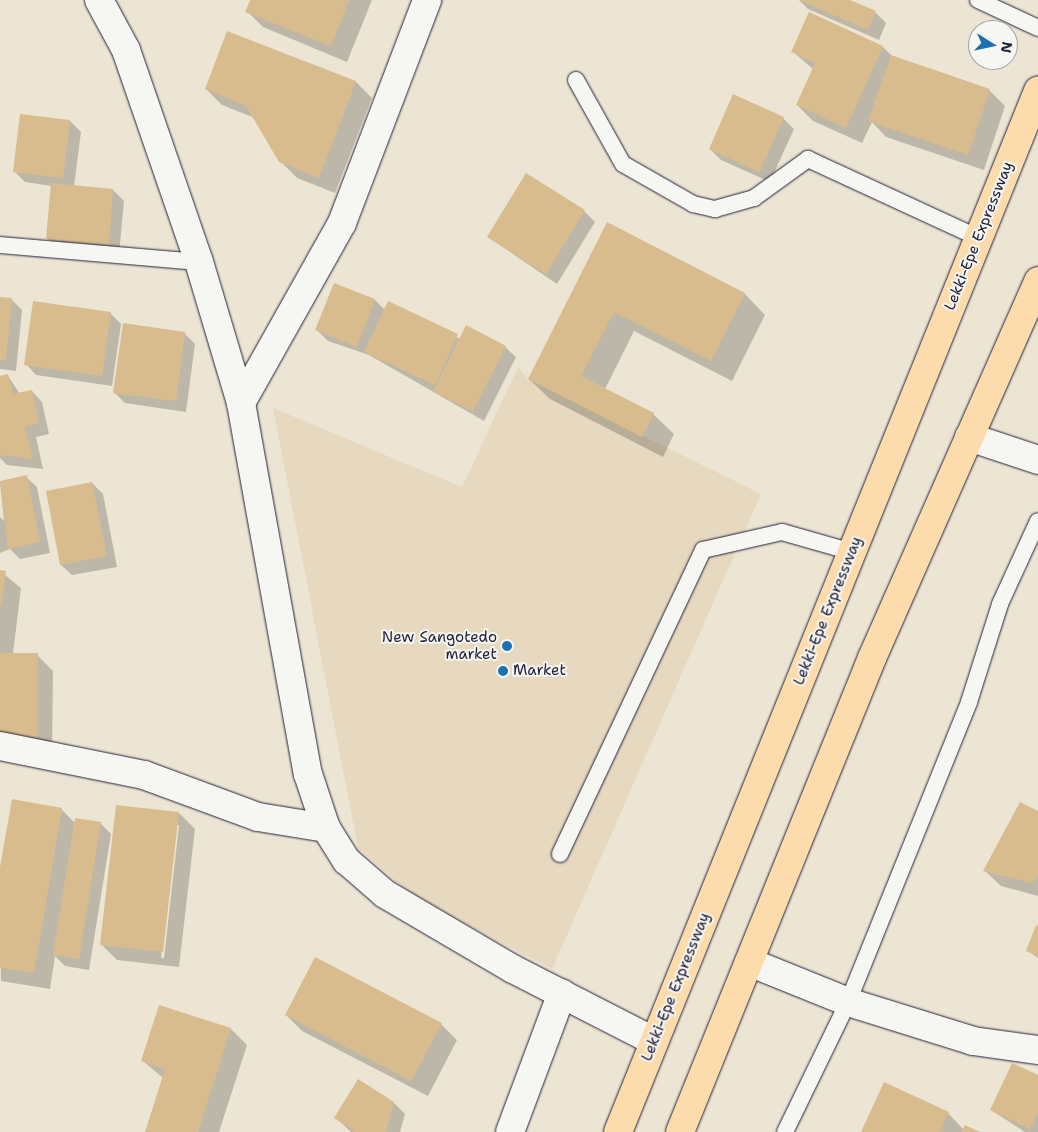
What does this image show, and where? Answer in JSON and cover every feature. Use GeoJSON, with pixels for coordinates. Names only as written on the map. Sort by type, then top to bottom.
{"type":"FeatureCollection","features":[{"type":"Feature","properties":{"kind":"highway","name":"Lekki-Epe Expressway"},"geometry":{"type":"LineString","coordinates":[[618,1132],[1038,90]]}},
{"type":"Feature","properties":{"kind":"highway"},"geometry":{"type":"LineString","coordinates":[[680,1132],[872,658],[1038,281]]}},
{"type":"Feature","properties":{"kind":"street"},"geometry":{"type":"LineString","coordinates":[[99,0],[126,50],[199,262],[241,403],[308,774],[326,828],[347,860],[385,894],[562,993],[654,1041]]}},
{"type":"Feature","properties":{"kind":"street"},"geometry":{"type":"LineString","coordinates":[[241,403],[342,223],[428,0]]}},
{"type":"Feature","properties":{"kind":"street"},"geometry":{"type":"LineString","coordinates":[[969,436],[1038,460]]}},
{"type":"Feature","properties":{"kind":"street"},"geometry":{"type":"LineString","coordinates":[[0,746],[144,775],[258,817],[326,828]]}},
{"type":"Feature","properties":{"kind":"street"},"geometry":{"type":"LineString","coordinates":[[749,962],[848,1002],[973,1041],[1038,1050]]}},
{"type":"Feature","properties":{"kind":"street"},"geometry":{"type":"LineString","coordinates":[[510,1132],[562,993]]}},
{"type":"Feature","properties":{"kind":"lane"},"geometry":{"type":"LineString","coordinates":[[978,0],[1038,28]]}},
{"type":"Feature","properties":{"kind":"lane"},"geometry":{"type":"LineString","coordinates":[[576,80],[623,164],[693,204],[716,209],[754,198],[808,159],[818,160],[978,238]]}},
{"type":"Feature","properties":{"kind":"lane"},"geometry":{"type":"LineString","coordinates":[[0,245],[199,262]]}},
{"type":"Feature","properties":{"kind":"lane"},"geometry":{"type":"LineString","coordinates":[[785,1132],[848,1002],[969,702],[1000,604],[1038,521]]}},
{"type":"Feature","properties":{"kind":"lane"},"geometry":{"type":"LineString","coordinates":[[560,854],[702,550],[782,532],[852,552]]}},
{"type":"Feature","properties":{"kind":"shaded area","name":"Market"},"geometry":{"type":"Polygon","coordinates":[[[518,367],[528,379],[761,494],[552,969],[417,899],[358,848],[273,408],[462,487],[518,367]]]}},
{"type":"Feature","properties":{"kind":"building"},"geometry":{"type":"Polygon","coordinates":[[[250,0],[349,0],[331,46],[245,12],[250,0]]]}},
{"type":"Feature","properties":{"kind":"building"},"geometry":{"type":"Polygon","coordinates":[[[799,0],[850,0],[876,11],[868,30],[799,0]]]}},
{"type":"Feature","properties":{"kind":"building"},"geometry":{"type":"Polygon","coordinates":[[[809,12],[883,46],[846,128],[796,105],[815,63],[791,52],[809,12]]]}},
{"type":"Feature","properties":{"kind":"building"},"geometry":{"type":"Polygon","coordinates":[[[227,31],[356,81],[319,178],[279,162],[246,106],[205,89],[227,31]]]}},
{"type":"Feature","properties":{"kind":"building"},"geometry":{"type":"Polygon","coordinates":[[[891,55],[990,89],[968,155],[868,121],[891,55]]]}},
{"type":"Feature","properties":{"kind":"building"},"geometry":{"type":"Polygon","coordinates":[[[733,94],[784,117],[759,172],[709,149],[733,94]]]}},
{"type":"Feature","properties":{"kind":"building"},"geometry":{"type":"Polygon","coordinates":[[[20,114],[70,120],[63,178],[13,172],[20,114]]]}},
{"type":"Feature","properties":{"kind":"building"},"geometry":{"type":"Polygon","coordinates":[[[526,173],[585,210],[546,274],[487,237],[526,173]]]}},
{"type":"Feature","properties":{"kind":"building"},"geometry":{"type":"Polygon","coordinates":[[[51,183],[113,189],[109,245],[46,239],[51,183]]]}},
{"type":"Feature","properties":{"kind":"building"},"geometry":{"type":"Polygon","coordinates":[[[607,222],[745,293],[711,361],[614,312],[581,376],[654,413],[642,437],[528,379],[607,222]]]}},
{"type":"Feature","properties":{"kind":"building"},"geometry":{"type":"Polygon","coordinates":[[[334,283],[375,299],[357,347],[315,330],[334,283]]]}},
{"type":"Feature","properties":{"kind":"building"},"geometry":{"type":"Polygon","coordinates":[[[0,297],[12,298],[6,360],[0,360],[0,297]]]}},
{"type":"Feature","properties":{"kind":"building"},"geometry":{"type":"Polygon","coordinates":[[[33,301],[111,312],[102,376],[24,365],[33,301]]]}},
{"type":"Feature","properties":{"kind":"building"},"geometry":{"type":"Polygon","coordinates":[[[388,301],[458,334],[435,385],[364,352],[388,301]]]}},
{"type":"Feature","properties":{"kind":"building"},"geometry":{"type":"Polygon","coordinates":[[[123,323],[185,332],[176,401],[113,393],[123,323]]]}},
{"type":"Feature","properties":{"kind":"building"},"geometry":{"type":"Polygon","coordinates":[[[466,325],[506,346],[473,411],[433,392],[466,325]]]}},
{"type":"Feature","properties":{"kind":"building"},"geometry":{"type":"Polygon","coordinates":[[[8,374],[13,394],[32,390],[39,423],[25,427],[33,459],[0,455],[0,376],[8,374]]]}},
{"type":"Feature","properties":{"kind":"building"},"geometry":{"type":"Polygon","coordinates":[[[27,475],[40,542],[8,549],[0,481],[27,475]]]}},
{"type":"Feature","properties":{"kind":"building"},"geometry":{"type":"Polygon","coordinates":[[[92,482],[107,556],[60,565],[46,491],[92,482]]]}},
{"type":"Feature","properties":{"kind":"building"},"geometry":{"type":"Polygon","coordinates":[[[0,570],[6,571],[1,606],[0,606],[0,570]]]}},
{"type":"Feature","properties":{"kind":"building"},"geometry":{"type":"Polygon","coordinates":[[[0,653],[38,653],[37,741],[0,740],[0,653]]]}},
{"type":"Feature","properties":{"kind":"building"},"geometry":{"type":"Polygon","coordinates":[[[12,799],[62,808],[34,973],[0,968],[0,867],[12,799]]]}},
{"type":"Feature","properties":{"kind":"building"},"geometry":{"type":"Polygon","coordinates":[[[1020,802],[1038,811],[1038,876],[1032,883],[983,871],[1020,802]]]}},
{"type":"Feature","properties":{"kind":"building"},"geometry":{"type":"Polygon","coordinates":[[[116,805],[179,812],[163,952],[100,945],[116,805]]]}},
{"type":"Feature","properties":{"kind":"building"},"geometry":{"type":"Polygon","coordinates":[[[75,818],[101,822],[79,959],[53,955],[75,818]]]}},
{"type":"Feature","properties":{"kind":"building"},"geometry":{"type":"Polygon","coordinates":[[[1036,925],[1038,926],[1038,956],[1026,951],[1036,925]]]}},
{"type":"Feature","properties":{"kind":"building"},"geometry":{"type":"Polygon","coordinates":[[[315,957],[442,1023],[411,1081],[285,1015],[315,957]]]}},
{"type":"Feature","properties":{"kind":"building"},"geometry":{"type":"Polygon","coordinates":[[[159,1005],[231,1028],[198,1132],[145,1132],[165,1069],[141,1061],[159,1005]]]}},
{"type":"Feature","properties":{"kind":"building"},"geometry":{"type":"Polygon","coordinates":[[[1012,1063],[1038,1075],[1038,1112],[1030,1129],[990,1110],[1012,1063]]]}},
{"type":"Feature","properties":{"kind":"building"},"geometry":{"type":"Polygon","coordinates":[[[358,1079],[394,1102],[386,1132],[356,1132],[334,1118],[358,1079]]]}},
{"type":"Feature","properties":{"kind":"building"},"geometry":{"type":"Polygon","coordinates":[[[884,1082],[949,1112],[940,1132],[861,1132],[884,1082]]]}},
{"type":"Feature","properties":{"kind":"building"},"geometry":{"type":"Polygon","coordinates":[[[965,1125],[980,1132],[962,1132],[965,1125]]]}},
{"type":"Feature","properties":{"kind":"place","name":"New Sangotedo market"},"geometry":{"type":"Point","coordinates":[507,646]}},
{"type":"Feature","properties":{"kind":"place","name":"Market"},"geometry":{"type":"Point","coordinates":[503,671]}}]}
